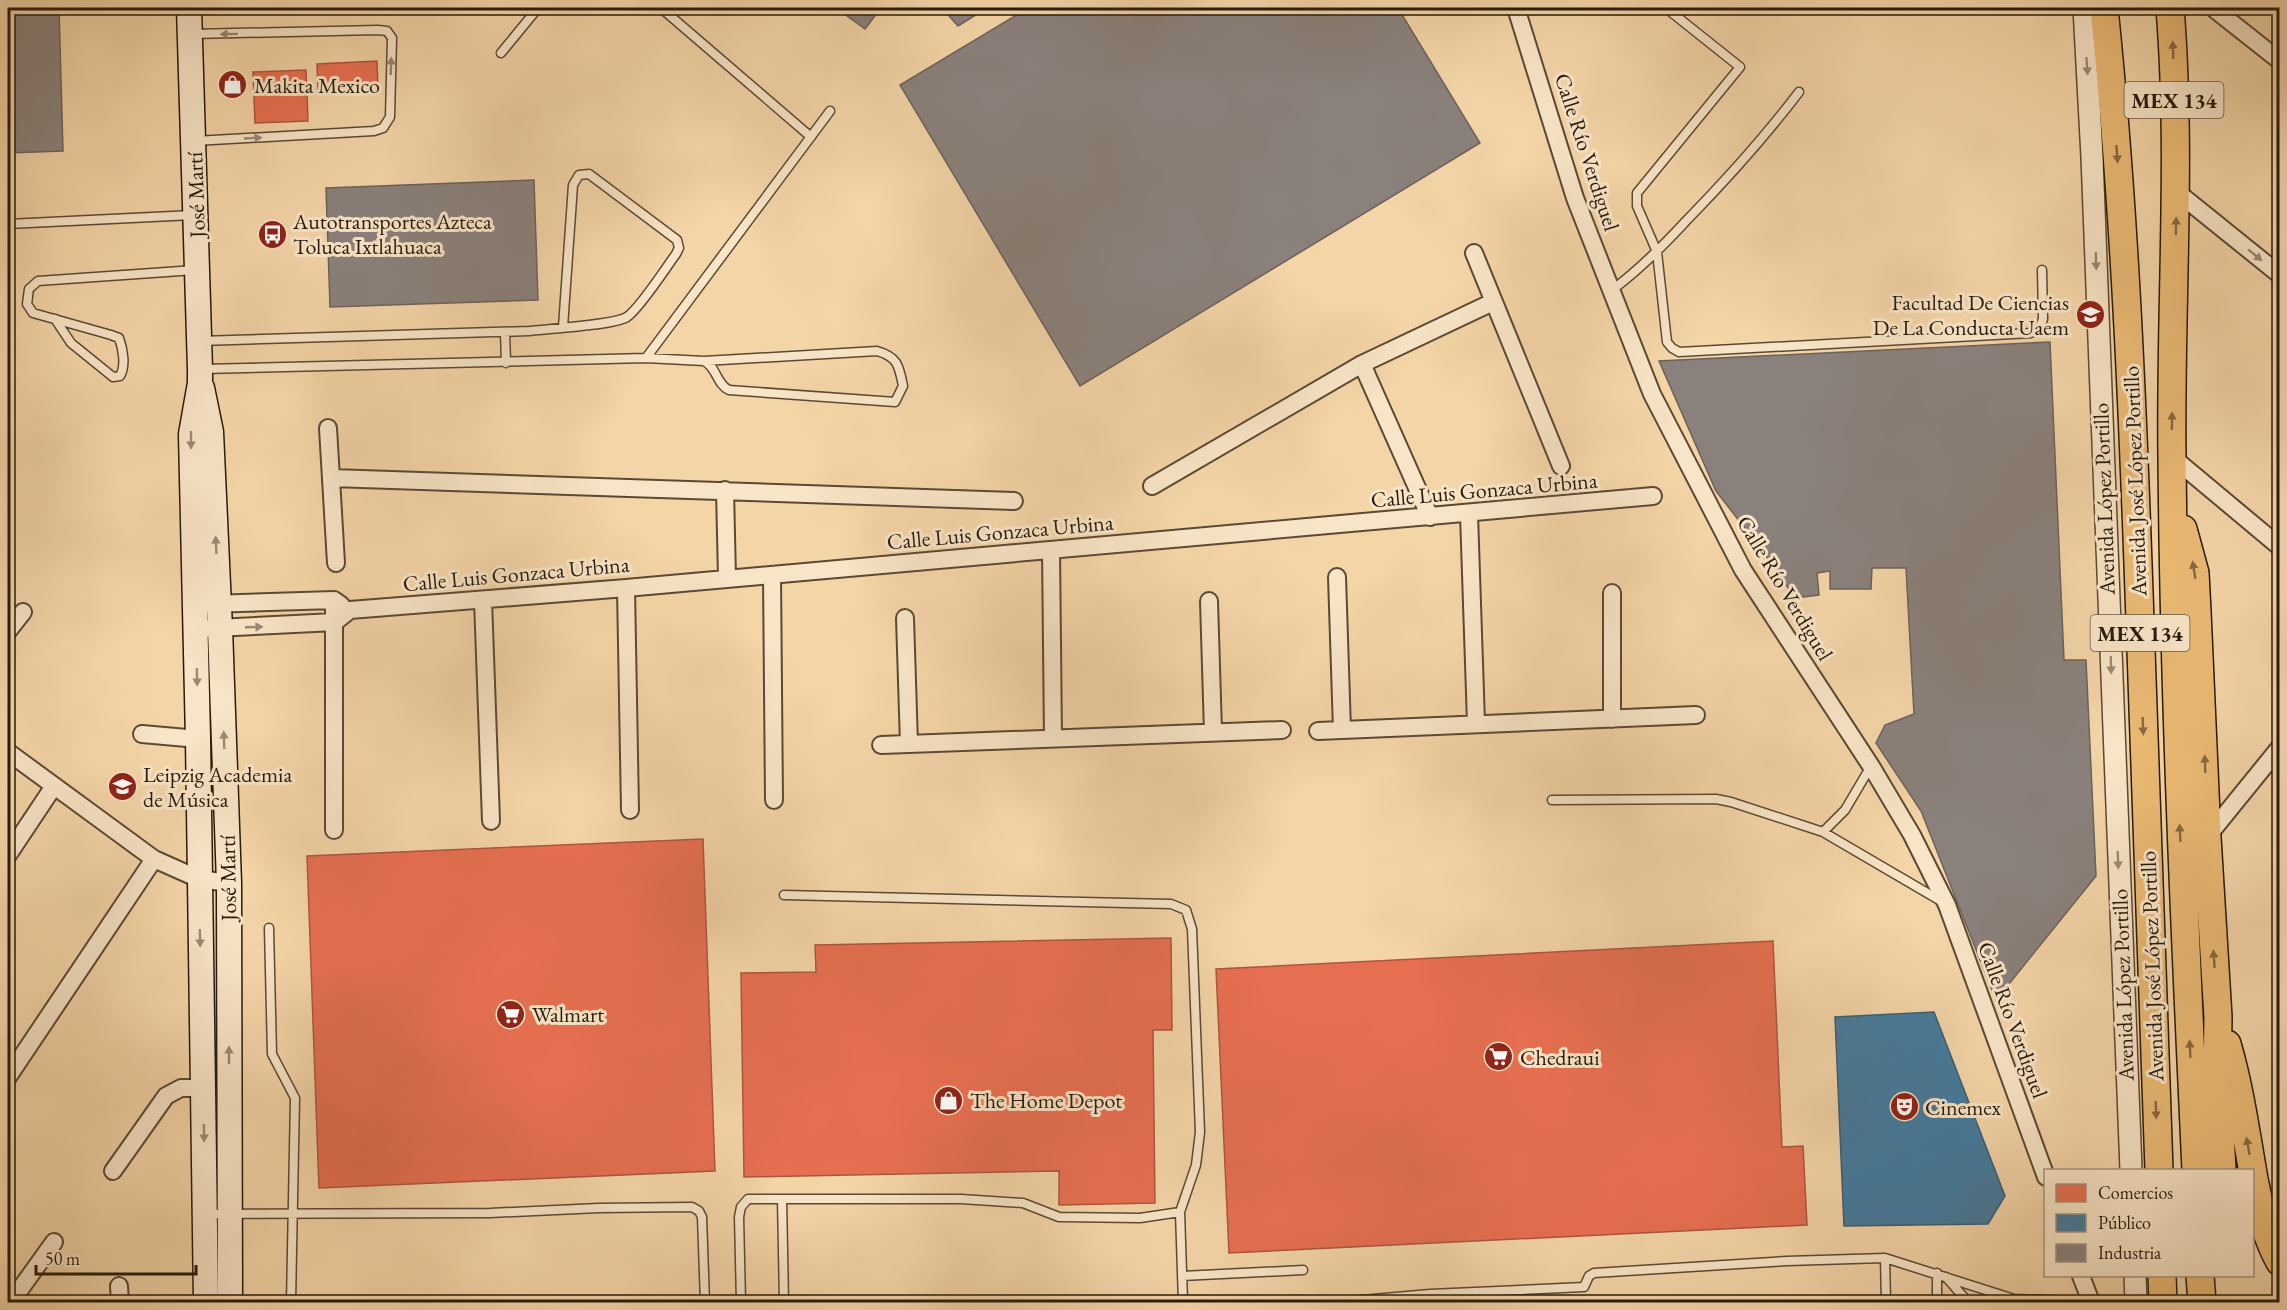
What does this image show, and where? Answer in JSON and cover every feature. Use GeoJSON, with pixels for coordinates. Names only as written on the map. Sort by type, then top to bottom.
{"type":"FeatureCollection","features":[{"type":"Feature","properties":{"kind":"main road","name":"José Martí"},"geometry":{"type":"LineString","coordinates":[[189,8],[200,376],[211,432],[207,604],[196,629],[206,1302]]}},
{"type":"Feature","properties":{"kind":"main road","name":"Avenida José López Portillo"},"geometry":{"type":"LineString","coordinates":[[2104,8],[2113,96],[2126,279],[2132,408],[2158,1169]]}},
{"type":"Feature","properties":{"kind":"main road","name":"Avenida José López Portillo"},"geometry":{"type":"LineString","coordinates":[[2170,8],[2177,192],[2171,456],[2179,803],[2196,1169]]}},
{"type":"Feature","properties":{"kind":"main road"},"geometry":{"type":"LineString","coordinates":[[2173,501],[2188,541],[2195,573],[2218,1017],[2217,1076],[2222,1169]]}},
{"type":"Feature","properties":{"kind":"main road","name":"José Martí"},"geometry":{"type":"LineString","coordinates":[[207,604],[220,628],[229,883],[230,1302]]}},
{"type":"Feature","properties":{"kind":"main road"},"geometry":{"type":"LineString","coordinates":[[2218,1017],[2236,1075],[2253,1169]]}},
{"type":"Feature","properties":{"kind":"main road"},"geometry":{"type":"LineString","coordinates":[[2254,1177],[2261,1216],[2271,1246],[2280,1262]]}},
{"type":"Feature","properties":{"kind":"main road"},"geometry":{"type":"LineString","coordinates":[[2162,1277],[2163,1302]]}},
{"type":"Feature","properties":{"kind":"main road"},"geometry":{"type":"LineString","coordinates":[[2200,1277],[2202,1302]]}},
{"type":"Feature","properties":{"kind":"street","name":"Calle Río Verdiguel"},"geometry":{"type":"LineString","coordinates":[[1516,8],[1575,198],[1652,394],[1743,570],[1871,766],[1912,835],[1947,905],[2044,1172]]}},
{"type":"Feature","properties":{"kind":"street","name":"Avenida López Portillo"},"geometry":{"type":"LineString","coordinates":[[2084,8],[2092,157],[2131,1169]]}},
{"type":"Feature","properties":{"kind":"street"},"geometry":{"type":"LineString","coordinates":[[2214,8],[2280,61]]}},
{"type":"Feature","properties":{"kind":"street"},"geometry":{"type":"LineString","coordinates":[[2177,192],[2280,275]]}},
{"type":"Feature","properties":{"kind":"street"},"geometry":{"type":"LineString","coordinates":[[1474,253],[1561,466]]}},
{"type":"Feature","properties":{"kind":"street"},"geometry":{"type":"LineString","coordinates":[[1152,486],[1362,364],[1493,302]]}},
{"type":"Feature","properties":{"kind":"street"},"geometry":{"type":"LineString","coordinates":[[1362,364],[1430,518]]}},
{"type":"Feature","properties":{"kind":"street"},"geometry":{"type":"LineString","coordinates":[[328,428],[336,563]]}},
{"type":"Feature","properties":{"kind":"street"},"geometry":{"type":"LineString","coordinates":[[2171,456],[2280,547]]}},
{"type":"Feature","properties":{"kind":"street"},"geometry":{"type":"LineString","coordinates":[[332,478],[1014,501]]}},
{"type":"Feature","properties":{"kind":"street"},"geometry":{"type":"LineString","coordinates":[[725,490],[728,578]]}},
{"type":"Feature","properties":{"kind":"street","name":"Calle Luis Gonzaca Urbina"},"geometry":{"type":"LineString","coordinates":[[350,610],[1430,518],[1653,496]]}},
{"type":"Feature","properties":{"kind":"street"},"geometry":{"type":"LineString","coordinates":[[1469,514],[1476,723]]}},
{"type":"Feature","properties":{"kind":"street"},"geometry":{"type":"LineString","coordinates":[[1051,550],[1053,738]]}},
{"type":"Feature","properties":{"kind":"street"},"geometry":{"type":"LineString","coordinates":[[772,575],[774,800]]}},
{"type":"Feature","properties":{"kind":"street"},"geometry":{"type":"LineString","coordinates":[[1337,577],[1342,730]]}},
{"type":"Feature","properties":{"kind":"street"},"geometry":{"type":"LineString","coordinates":[[626,588],[630,810]]}},
{"type":"Feature","properties":{"kind":"street"},"geometry":{"type":"LineString","coordinates":[[1612,593],[1612,719]]}},
{"type":"Feature","properties":{"kind":"street"},"geometry":{"type":"LineString","coordinates":[[334,600],[334,830]]}},
{"type":"Feature","properties":{"kind":"street"},"geometry":{"type":"LineString","coordinates":[[196,629],[335,622],[350,610],[334,600],[207,604]]}},
{"type":"Feature","properties":{"kind":"street"},"geometry":{"type":"LineString","coordinates":[[483,600],[491,821]]}},
{"type":"Feature","properties":{"kind":"street"},"geometry":{"type":"LineString","coordinates":[[1209,602],[1213,732]]}},
{"type":"Feature","properties":{"kind":"street"},"geometry":{"type":"LineString","coordinates":[[8,631],[23,612]]}},
{"type":"Feature","properties":{"kind":"street"},"geometry":{"type":"LineString","coordinates":[[905,618],[909,744]]}},
{"type":"Feature","properties":{"kind":"street"},"geometry":{"type":"LineString","coordinates":[[1318,731],[1696,715]]}},
{"type":"Feature","properties":{"kind":"street"},"geometry":{"type":"LineString","coordinates":[[881,745],[1282,730]]}},
{"type":"Feature","properties":{"kind":"street"},"geometry":{"type":"LineString","coordinates":[[142,734],[198,739]]}},
{"type":"Feature","properties":{"kind":"street"},"geometry":{"type":"LineString","coordinates":[[2207,837],[2280,747]]}},
{"type":"Feature","properties":{"kind":"street"},"geometry":{"type":"LineString","coordinates":[[8,752],[154,859],[199,879],[229,883]]}},
{"type":"Feature","properties":{"kind":"street"},"geometry":{"type":"LineString","coordinates":[[8,855],[54,786]]}},
{"type":"Feature","properties":{"kind":"street"},"geometry":{"type":"LineString","coordinates":[[8,1077],[154,859]]}},
{"type":"Feature","properties":{"kind":"street"},"geometry":{"type":"LineString","coordinates":[[113,1171],[166,1096],[181,1088],[203,1088]]}},
{"type":"Feature","properties":{"kind":"street"},"geometry":{"type":"LineString","coordinates":[[11,1302],[54,1242]]}},
{"type":"Feature","properties":{"kind":"street"},"geometry":{"type":"LineString","coordinates":[[2082,1277],[2090,1302]]}},
{"type":"Feature","properties":{"kind":"street"},"geometry":{"type":"LineString","coordinates":[[2135,1277],[2136,1302]]}},
{"type":"Feature","properties":{"kind":"lane"},"geometry":{"type":"LineString","coordinates":[[501,54],[538,8]]}},
{"type":"Feature","properties":{"kind":"lane"},"geometry":{"type":"LineString","coordinates":[[661,8],[811,137]]}},
{"type":"Feature","properties":{"kind":"lane"},"geometry":{"type":"LineString","coordinates":[[1666,8],[1740,67],[1637,193],[1637,206],[1657,252],[1667,342],[1672,348],[1679,352],[2031,333],[2040,327],[2043,319],[2042,270]]}},
{"type":"Feature","properties":{"kind":"lane"},"geometry":{"type":"LineString","coordinates":[[190,34],[378,30],[387,31],[392,38],[390,117],[383,128],[374,131],[194,141]]}},
{"type":"Feature","properties":{"kind":"lane"},"geometry":{"type":"LineString","coordinates":[[1612,290],[1657,252],[1726,181],[1799,92]]}},
{"type":"Feature","properties":{"kind":"lane"},"geometry":{"type":"LineString","coordinates":[[646,358],[830,111]]}},
{"type":"Feature","properties":{"kind":"lane"},"geometry":{"type":"LineString","coordinates":[[200,341],[505,332],[562,327],[620,321],[627,317],[679,248],[677,240],[589,174],[579,175],[573,185],[562,327]]}},
{"type":"Feature","properties":{"kind":"lane"},"geometry":{"type":"LineString","coordinates":[[8,224],[196,215]]}},
{"type":"Feature","properties":{"kind":"lane"},"geometry":{"type":"LineString","coordinates":[[55,319],[71,343],[113,377],[120,376],[124,370],[122,345],[119,338],[55,319],[33,313],[27,304],[30,289],[38,281],[198,270]]}},
{"type":"Feature","properties":{"kind":"lane"},"geometry":{"type":"LineString","coordinates":[[505,332],[506,363]]}},
{"type":"Feature","properties":{"kind":"lane"},"geometry":{"type":"LineString","coordinates":[[200,376],[646,358],[704,361],[877,351],[888,354],[897,362],[903,386],[895,402],[729,390],[723,387],[712,367],[704,361]]}},
{"type":"Feature","properties":{"kind":"lane"},"geometry":{"type":"LineString","coordinates":[[1823,831],[1845,810],[1871,766]]}},
{"type":"Feature","properties":{"kind":"lane"},"geometry":{"type":"LineString","coordinates":[[1552,800],[1716,799],[1731,802],[1823,831],[1947,905]]}},
{"type":"Feature","properties":{"kind":"lane"},"geometry":{"type":"LineString","coordinates":[[784,895],[1171,904],[1186,910],[1192,929],[1200,1132],[1196,1166],[1180,1212],[1183,1302]]}},
{"type":"Feature","properties":{"kind":"lane"},"geometry":{"type":"LineString","coordinates":[[268,928],[272,1054],[295,1098],[291,1302]]}},
{"type":"Feature","properties":{"kind":"lane"},"geometry":{"type":"LineString","coordinates":[[741,1302],[738,1217],[741,1207],[748,1199],[961,1199],[1023,1203],[1059,1217],[1140,1218],[1180,1212]]}},
{"type":"Feature","properties":{"kind":"lane"},"geometry":{"type":"LineString","coordinates":[[782,1199],[784,1302]]}},
{"type":"Feature","properties":{"kind":"lane"},"geometry":{"type":"LineString","coordinates":[[205,1214],[490,1213],[692,1207],[699,1211],[702,1217],[705,1302]]}},
{"type":"Feature","properties":{"kind":"lane"},"geometry":{"type":"LineString","coordinates":[[1885,1258],[1886,1302]]}},
{"type":"Feature","properties":{"kind":"lane"},"geometry":{"type":"LineString","coordinates":[[1340,1302],[1430,1294],[1584,1287],[1589,1276],[1594,1273],[1787,1261],[1885,1258],[2014,1299],[2107,1302]]}},
{"type":"Feature","properties":{"kind":"lane"},"geometry":{"type":"LineString","coordinates":[[1182,1276],[1303,1270]]}},
{"type":"Feature","properties":{"kind":"lane"},"geometry":{"type":"LineString","coordinates":[[1937,1302],[1941,1275]]}},
{"type":"Feature","properties":{"kind":"lane"},"geometry":{"type":"LineString","coordinates":[[1941,1275],[1968,1302]]}},
{"type":"Feature","properties":{"kind":"building: Comercios"},"geometry":{"type":"Polygon","coordinates":[[[377,61],[378,89],[318,91],[317,64],[377,61]]]}},
{"type":"Feature","properties":{"kind":"building: Comercios"},"geometry":{"type":"Polygon","coordinates":[[[306,70],[308,121],[255,123],[253,72],[306,70]]]}},
{"type":"Feature","properties":{"kind":"building: Comercios","name":"Walmart"},"geometry":{"type":"Polygon","coordinates":[[[703,839],[715,1171],[319,1188],[307,856],[703,839]]]}},
{"type":"Feature","properties":{"kind":"building: Comercios","name":"The Home Depot"},"geometry":{"type":"Polygon","coordinates":[[[1171,938],[1172,1030],[1153,1030],[1155,1203],[1059,1205],[1059,1171],[744,1177],[741,973],[816,972],[815,945],[1171,938]]]}},
{"type":"Feature","properties":{"kind":"building: Comercios","name":"Chedraui"},"geometry":{"type":"Polygon","coordinates":[[[1773,941],[1782,1147],[1803,1146],[1807,1225],[1229,1253],[1216,969],[1773,941]]]}},
{"type":"Feature","properties":{"kind":"building: Comercios"},"geometry":{"type":"Polygon","coordinates":[[[1301,1295],[1302,1302],[1215,1302],[1215,1299],[1301,1295]]]}},
{"type":"Feature","properties":{"kind":"building: Público","name":"Cinemex"},"geometry":{"type":"Polygon","coordinates":[[[1934,1012],[2005,1196],[1988,1224],[1844,1226],[1835,1017],[1934,1012]]]}},
{"type":"Feature","properties":{"kind":"building: Industria"},"geometry":{"type":"Polygon","coordinates":[[[8,8],[59,8],[63,151],[8,153],[8,8]]]}},
{"type":"Feature","properties":{"kind":"building: Industria"},"geometry":{"type":"Polygon","coordinates":[[[836,8],[881,8],[865,29],[836,8]]]}},
{"type":"Feature","properties":{"kind":"building: Industria"},"geometry":{"type":"Polygon","coordinates":[[[942,8],[987,8],[958,26],[942,8]]]}},
{"type":"Feature","properties":{"kind":"building: Industria"},"geometry":{"type":"Polygon","coordinates":[[[1028,8],[1398,8],[1480,143],[1080,386],[900,85],[1028,8]]]}},
{"type":"Feature","properties":{"kind":"building: Industria"},"geometry":{"type":"Polygon","coordinates":[[[534,180],[538,300],[330,307],[326,188],[534,180]]]}},
{"type":"Feature","properties":{"kind":"building: Industria"},"geometry":{"type":"Polygon","coordinates":[[[2050,342],[2064,660],[2086,660],[2096,876],[1996,1000],[1921,811],[1876,743],[1885,725],[1914,714],[1906,568],[1872,568],[1871,589],[1830,589],[1830,571],[1817,573],[1819,595],[1795,598],[1716,491],[1659,361],[2050,342]]]}},
{"type":"Feature","properties":{"kind":"place","name":"Makita Mexico"},"geometry":{"type":"Point","coordinates":[233,85]}},
{"type":"Feature","properties":{"kind":"place","name":"Autotransportes Azteca Toluca Ixtlahuaca"},"geometry":{"type":"Point","coordinates":[272,234]}},
{"type":"Feature","properties":{"kind":"place","name":"Facultad De Ciencias De La Conducta Uaem"},"geometry":{"type":"Point","coordinates":[2090,315]}},
{"type":"Feature","properties":{"kind":"place","name":"Leipzig Academia de Música"},"geometry":{"type":"Point","coordinates":[122,787]}},
{"type":"Feature","properties":{"kind":"place","name":"Walmart"},"geometry":{"type":"Point","coordinates":[511,1014]}},
{"type":"Feature","properties":{"kind":"place","name":"Chedraui"},"geometry":{"type":"Point","coordinates":[1499,1057]}},
{"type":"Feature","properties":{"kind":"place","name":"The Home Depot"},"geometry":{"type":"Point","coordinates":[949,1100]}},
{"type":"Feature","properties":{"kind":"place","name":"Cinemex"},"geometry":{"type":"Point","coordinates":[1904,1107]}}]}
